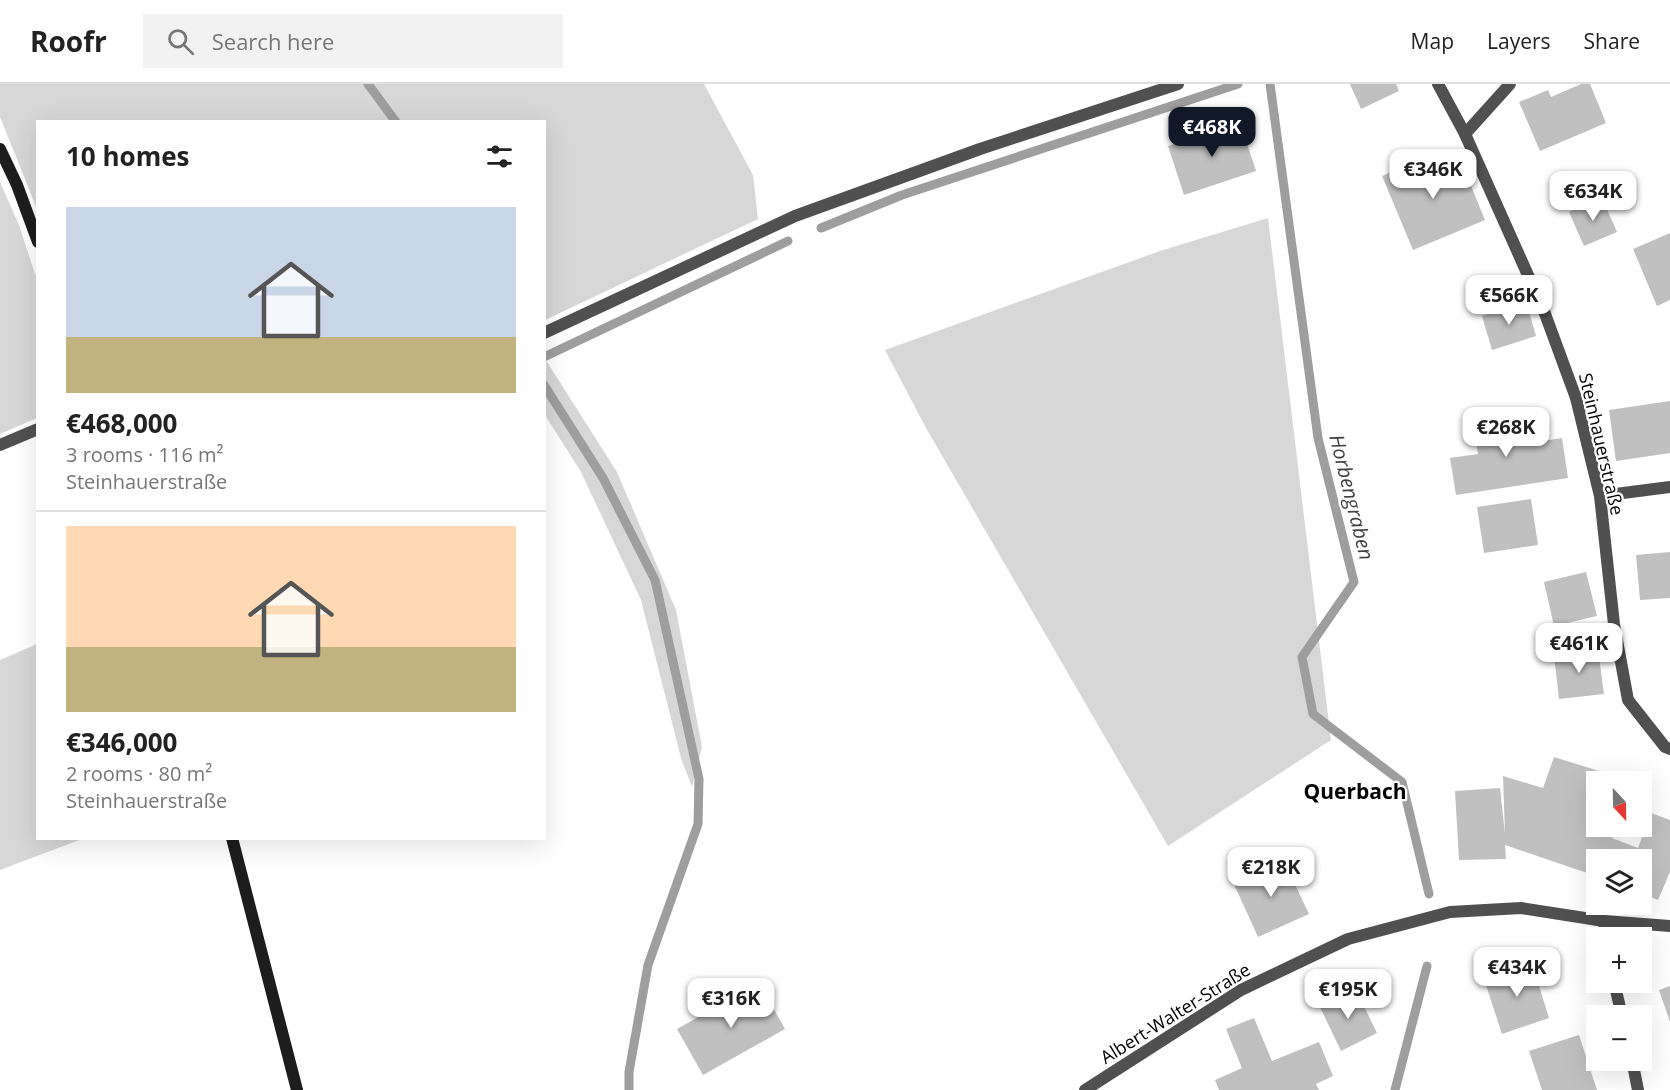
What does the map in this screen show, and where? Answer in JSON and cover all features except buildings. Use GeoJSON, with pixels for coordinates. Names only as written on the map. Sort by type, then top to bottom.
{"type":"FeatureCollection","features":[{"type":"Feature","properties":{"kind":"main road"},"geometry":{"type":"LineString","coordinates":[[0,149],[17,185],[36,237]]}},
{"type":"Feature","properties":{"kind":"main road"},"geometry":{"type":"LineString","coordinates":[[233,840],[297,1090]]}},
{"type":"Feature","properties":{"kind":"street"},"geometry":{"type":"LineString","coordinates":[[546,332],[795,216],[980,149],[1178,84]]}},
{"type":"Feature","properties":{"kind":"street","name":"Steinhauerstraße"},"geometry":{"type":"LineString","coordinates":[[1438,84],[1465,134],[1548,322],[1576,398],[1600,496],[1614,624],[1628,700],[1665,747],[1670,749]]}},
{"type":"Feature","properties":{"kind":"street"},"geometry":{"type":"LineString","coordinates":[[1465,134],[1510,84]]}},
{"type":"Feature","properties":{"kind":"street"},"geometry":{"type":"LineString","coordinates":[[0,445],[36,430]]}},
{"type":"Feature","properties":{"kind":"street"},"geometry":{"type":"LineString","coordinates":[[1600,496],[1670,487]]}},
{"type":"Feature","properties":{"kind":"street","name":"Albert-Walter-Straße"},"geometry":{"type":"LineString","coordinates":[[1086,1090],[1241,990],[1348,939],[1450,912],[1521,908],[1604,921],[1670,926]]}},
{"type":"Feature","properties":{"kind":"street"},"geometry":{"type":"LineString","coordinates":[[1604,921],[1605,927]]}},
{"type":"Feature","properties":{"kind":"street"},"geometry":{"type":"LineString","coordinates":[[1634,1071],[1638,1090]]}},
{"type":"Feature","properties":{"kind":"shaded area"},"geometry":{"type":"Polygon","coordinates":[[[0,84],[704,84],[753,175],[758,219],[546,320],[546,120],[36,120],[36,207],[0,117],[0,84]]]}},
{"type":"Feature","properties":{"kind":"shaded area"},"geometry":{"type":"Polygon","coordinates":[[[0,182],[19,225],[36,277],[36,418],[0,434],[0,182]]]}},
{"type":"Feature","properties":{"kind":"shaded area"},"geometry":{"type":"Polygon","coordinates":[[[1268,218],[1331,740],[1168,846],[926,428],[885,350],[1160,251],[1268,218]]]}},
{"type":"Feature","properties":{"kind":"shaded area"},"geometry":{"type":"Polygon","coordinates":[[[546,362],[617,472],[676,610],[702,747],[692,787],[681,758],[641,600],[581,472],[546,417],[546,362]]]}},
{"type":"Feature","properties":{"kind":"shaded area"},"geometry":{"type":"Polygon","coordinates":[[[36,644],[36,840],[79,840],[0,870],[0,660],[36,644]]]}},
{"type":"Feature","properties":{"kind":"waterway"},"geometry":{"type":"LineString","coordinates":[[368,84],[395,120]]}},
{"type":"Feature","properties":{"kind":"waterway"},"geometry":{"type":"LineString","coordinates":[[821,228],[902,195],[1238,84]]}},
{"type":"Feature","properties":{"kind":"waterway","name":"Horbengraben"},"geometry":{"type":"LineString","coordinates":[[1270,84],[1318,438],[1354,582],[1302,657],[1313,714],[1402,782],[1429,894]]}},
{"type":"Feature","properties":{"kind":"waterway"},"geometry":{"type":"LineString","coordinates":[[546,356],[788,241]]}},
{"type":"Feature","properties":{"kind":"waterway"},"geometry":{"type":"LineString","coordinates":[[546,388],[603,478],[655,580],[699,779],[698,824],[648,965],[629,1072],[629,1090]]}},
{"type":"Feature","properties":{"kind":"waterway","name":"Horbengraben"},"geometry":{"type":"LineString","coordinates":[[1395,1090],[1427,966]]}},
{"type":"Feature","properties":{"kind":"district","name":"Querbach"},"geometry":{"type":"Point","coordinates":[1355,791]}}]}
